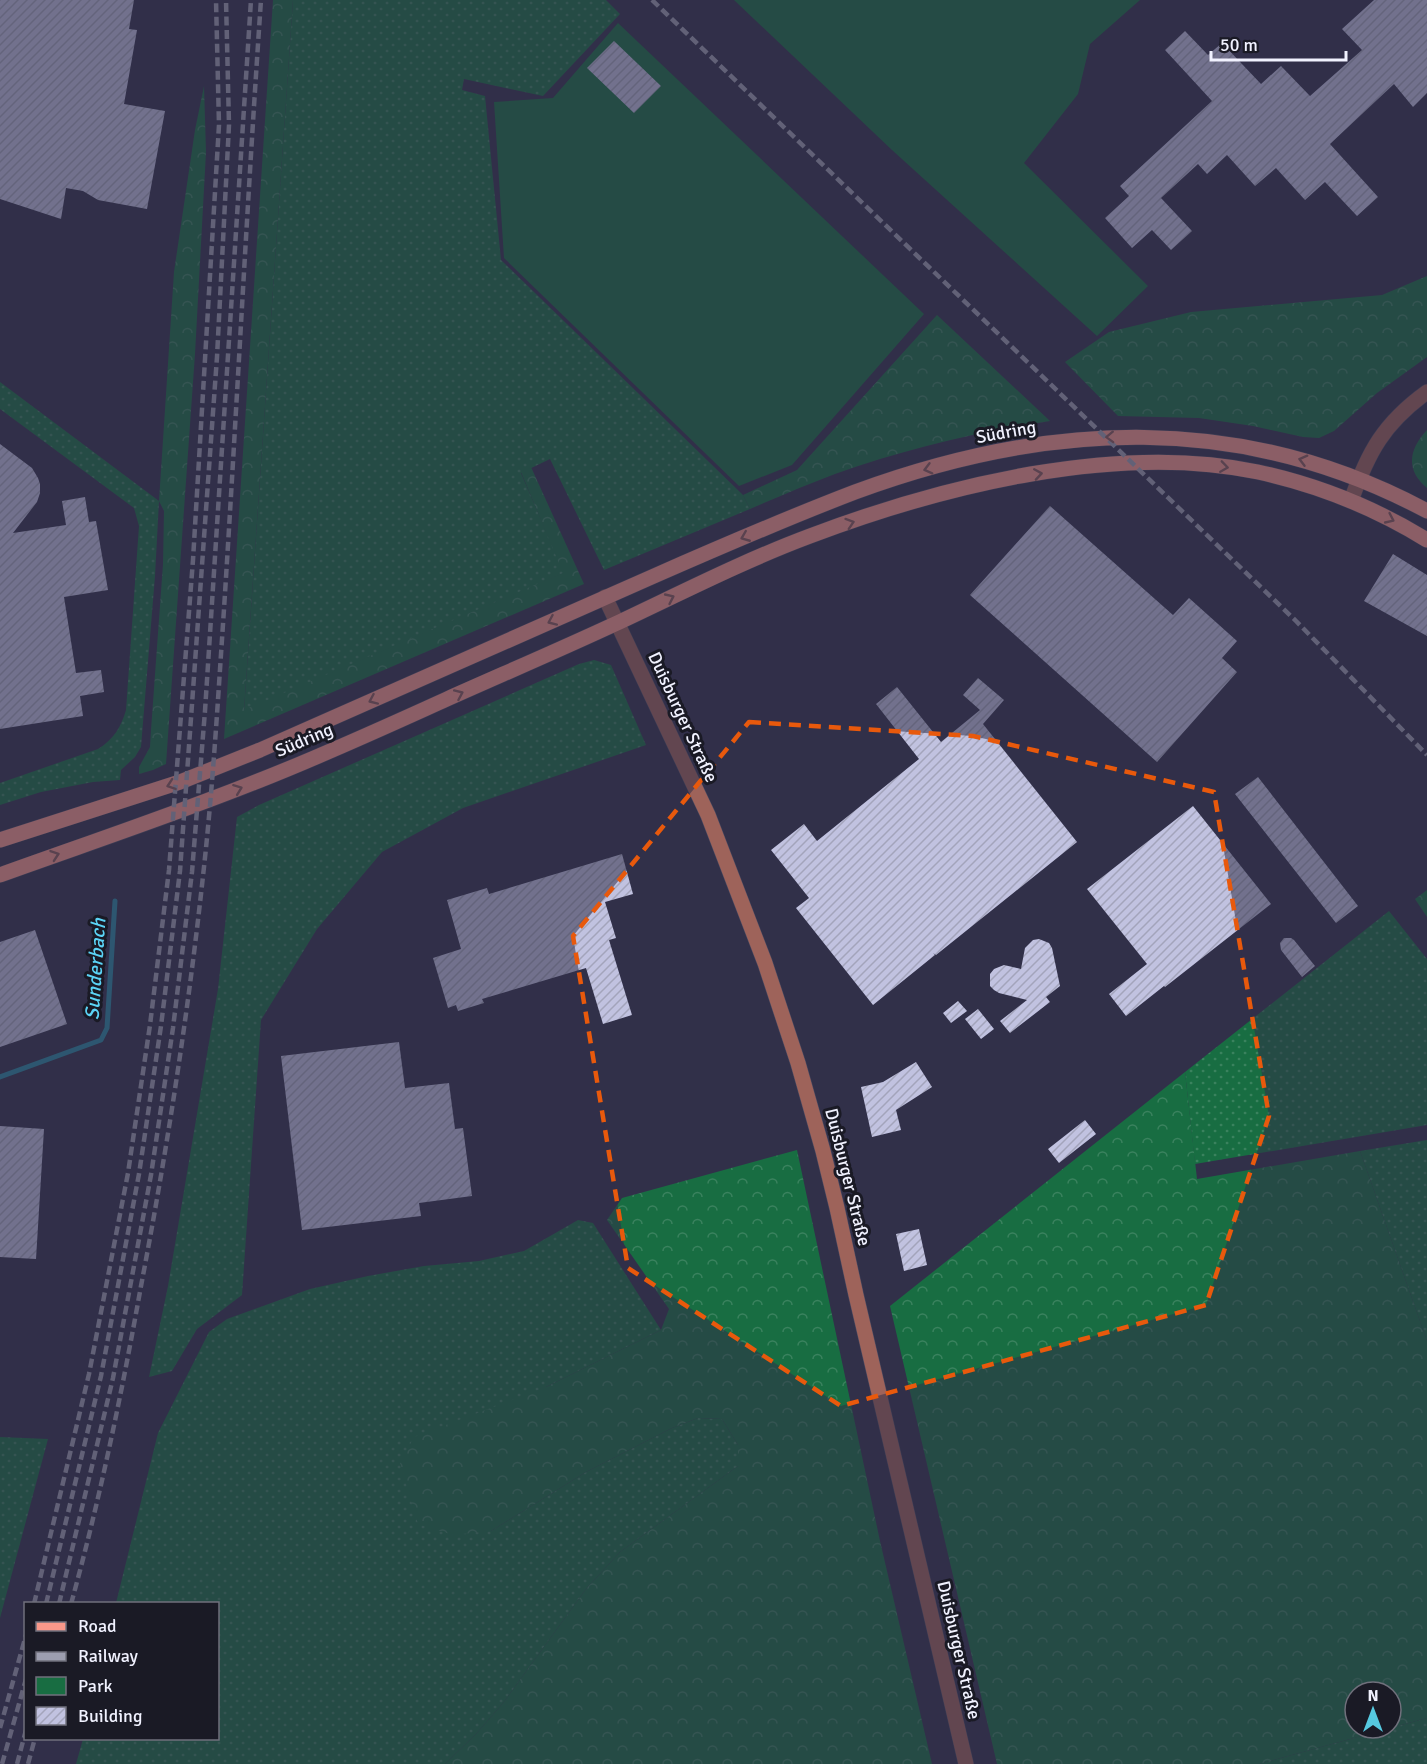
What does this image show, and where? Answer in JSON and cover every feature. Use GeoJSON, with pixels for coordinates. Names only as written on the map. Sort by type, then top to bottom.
{"type":"FeatureCollection","features":[{"type":"Feature","properties":{"kind":"main road","name":"Südring"},"geometry":{"type":"LineString","coordinates":[[0,840],[180,782],[260,750],[731,542],[856,492],[984,454],[1071,440],[1136,436],[1210,441],[1246,446],[1310,462],[1359,478],[1427,511]]}},
{"type":"Feature","properties":{"kind":"main road","name":"Südring"},"geometry":{"type":"LineString","coordinates":[[0,875],[153,821],[262,779],[617,623],[755,558],[810,536],[927,498],[990,482],[1082,467],[1166,462],[1210,465],[1254,471],[1290,480],[1351,501],[1400,523],[1427,540]]}},
{"type":"Feature","properties":{"kind":"street"},"geometry":{"type":"LineString","coordinates":[[1351,501],[1375,444],[1397,418],[1427,392]]}},
{"type":"Feature","properties":{"kind":"street"},"geometry":{"type":"LineString","coordinates":[[605,597],[617,623]]}},
{"type":"Feature","properties":{"kind":"street","name":"Duisburger Straße"},"geometry":{"type":"LineString","coordinates":[[617,623],[708,815],[765,963],[798,1063],[837,1208],[966,1764]]}},
{"type":"Feature","properties":{"kind":"highlighted area"},"geometry":{"type":"Polygon","coordinates":[[[749,722],[973,736],[1214,792],[1269,1116],[1206,1305],[841,1406],[628,1268],[573,936],[749,722]]]}},
{"type":"Feature","properties":{"kind":"green space"},"geometry":{"type":"Polygon","coordinates":[[[273,0],[293,0],[244,710],[563,573],[521,472],[531,467],[584,584],[224,739],[273,0]]]}},
{"type":"Feature","properties":{"kind":"green space"},"geometry":{"type":"Polygon","coordinates":[[[293,0],[606,0],[620,14],[543,96],[464,79],[462,90],[485,96],[501,260],[743,495],[750,509],[604,570],[550,459],[521,473],[564,573],[244,711],[293,0]]]}},
{"type":"Feature","properties":{"kind":"green space"},"geometry":{"type":"Polygon","coordinates":[[[734,0],[1140,0],[1090,44],[1078,94],[1024,163],[1148,286],[1097,336],[892,150],[734,0]]]}},
{"type":"Feature","properties":{"kind":"green space"},"geometry":{"type":"Polygon","coordinates":[[[618,23],[924,314],[792,465],[739,486],[504,258],[494,102],[553,98],[618,23]]]}},
{"type":"Feature","properties":{"kind":"green space"},"geometry":{"type":"Polygon","coordinates":[[[204,86],[206,152],[195,354],[166,764],[139,774],[139,767],[150,747],[163,564],[164,511],[159,501],[174,272],[195,130],[204,86]]]}},
{"type":"Feature","properties":{"kind":"green space"},"geometry":{"type":"Polygon","coordinates":[[[1427,276],[1427,357],[1377,393],[1334,431],[1319,438],[1199,418],[1118,416],[1065,362],[1109,332],[1191,312],[1382,295],[1427,276]]]}},
{"type":"Feature","properties":{"kind":"green space"},"geometry":{"type":"Polygon","coordinates":[[[937,315],[1050,421],[995,430],[915,449],[835,474],[750,509],[743,495],[797,470],[937,315]]]}},
{"type":"Feature","properties":{"kind":"green space"},"geometry":{"type":"Polygon","coordinates":[[[0,382],[159,501],[141,747],[135,757],[121,770],[120,780],[93,782],[41,792],[0,805],[0,783],[98,749],[113,737],[122,722],[126,710],[139,526],[134,508],[0,409],[0,382]]]}},
{"type":"Feature","properties":{"kind":"green space"},"geometry":{"type":"Polygon","coordinates":[[[1427,430],[1427,488],[1415,474],[1412,459],[1416,445],[1427,430]]]}},
{"type":"Feature","properties":{"kind":"green space"},"geometry":{"type":"Polygon","coordinates":[[[594,660],[611,665],[646,745],[463,808],[382,852],[317,929],[261,1020],[242,1295],[197,1329],[172,1371],[149,1377],[168,1286],[218,989],[237,817],[259,805],[579,664],[594,660]]]}},
{"type":"Feature","properties":{"kind":"green space"},"geometry":{"type":"Polygon","coordinates":[[[1427,890],[1427,917],[1415,899],[1427,890]]]}},
{"type":"Feature","properties":{"kind":"green space"},"geometry":{"type":"Polygon","coordinates":[[[1389,911],[1427,959],[1427,1125],[1195,1164],[1185,1072],[1389,911]]]}},
{"type":"Feature","properties":{"kind":"green space"},"geometry":{"type":"Polygon","coordinates":[[[1185,1072],[1197,1179],[1360,1151],[1427,1341],[1427,1718],[1403,1725],[1403,1680],[1343,1680],[1343,1740],[1346,1740],[1259,1764],[997,1764],[890,1306],[1185,1072]]]}},
{"type":"Feature","properties":{"kind":"green space"},"geometry":{"type":"Polygon","coordinates":[[[1427,1140],[1427,1341],[1360,1151],[1427,1140]]]}},
{"type":"Feature","properties":{"kind":"green space"},"geometry":{"type":"Polygon","coordinates":[[[797,1150],[880,1541],[932,1764],[445,1764],[503,1703],[586,1589],[620,1552],[738,1466],[738,1445],[722,1419],[698,1418],[672,1428],[586,1472],[491,1531],[453,1535],[418,1524],[400,1463],[414,1437],[546,1387],[661,1330],[669,1309],[607,1220],[622,1198],[797,1150]]]}},
{"type":"Feature","properties":{"kind":"green space"},"geometry":{"type":"Polygon","coordinates":[[[578,1220],[593,1223],[661,1330],[546,1387],[491,1531],[586,1472],[672,1428],[698,1418],[722,1419],[738,1445],[738,1466],[620,1552],[586,1589],[503,1703],[445,1764],[76,1764],[83,1740],[219,1740],[219,1602],[116,1602],[158,1433],[209,1332],[227,1319],[310,1289],[424,1266],[479,1261],[524,1251],[578,1220]]]}},
{"type":"Feature","properties":{"kind":"green space"},"geometry":{"type":"Polygon","coordinates":[[[0,1437],[48,1439],[0,1618],[0,1437]]]}},
{"type":"Feature","properties":{"kind":"green space"},"geometry":{"type":"Polygon","coordinates":[[[1427,1718],[1427,1764],[1259,1764],[1347,1740],[1403,1740],[1403,1725],[1427,1718]]]}},
{"type":"Feature","properties":{"kind":"building"},"geometry":{"type":"Polygon","coordinates":[[[0,0],[134,0],[129,29],[137,30],[124,104],[165,111],[147,209],[98,200],[83,191],[66,188],[61,219],[0,199],[0,0]]]}},
{"type":"Feature","properties":{"kind":"building"},"geometry":{"type":"Polygon","coordinates":[[[1374,0],[1427,0],[1427,93],[1413,107],[1394,84],[1330,144],[1378,197],[1357,216],[1325,182],[1305,200],[1276,168],[1255,186],[1227,155],[1207,174],[1198,164],[1161,198],[1192,231],[1171,250],[1152,230],[1132,248],[1105,218],[1129,196],[1120,186],[1212,101],[1165,50],[1185,31],[1208,55],[1222,43],[1261,84],[1281,66],[1310,96],[1362,50],[1342,29],[1374,0]]]}},
{"type":"Feature","properties":{"kind":"building"},"geometry":{"type":"Polygon","coordinates":[[[614,41],[661,86],[634,113],[587,68],[614,41]]]}},
{"type":"Feature","properties":{"kind":"building"},"geometry":{"type":"Polygon","coordinates":[[[0,444],[32,468],[40,484],[37,502],[13,533],[66,525],[62,501],[85,497],[89,522],[96,521],[108,590],[64,597],[76,673],[101,670],[104,692],[80,696],[83,716],[0,729],[0,444]]]}},
{"type":"Feature","properties":{"kind":"building"},"geometry":{"type":"Polygon","coordinates":[[[1050,506],[1173,615],[1189,598],[1237,641],[1222,658],[1237,672],[1157,762],[970,595],[1050,506]]]}},
{"type":"Feature","properties":{"kind":"building"},"geometry":{"type":"Polygon","coordinates":[[[1393,554],[1427,575],[1427,636],[1364,601],[1393,554]]]}},
{"type":"Feature","properties":{"kind":"building"},"geometry":{"type":"Polygon","coordinates":[[[978,678],[1004,700],[983,724],[1077,842],[936,955],[933,953],[935,955],[873,1005],[796,908],[809,898],[771,850],[804,824],[817,841],[919,759],[876,704],[897,687],[941,742],[980,710],[963,695],[978,678]]]}},
{"type":"Feature","properties":{"kind":"building"},"geometry":{"type":"Polygon","coordinates":[[[1258,777],[1358,906],[1336,923],[1235,794],[1258,777]]]}},
{"type":"Feature","properties":{"kind":"building"},"geometry":{"type":"Polygon","coordinates":[[[1193,806],[1271,904],[1126,1016],[1109,994],[1147,964],[1087,889],[1193,806]]]}},
{"type":"Feature","properties":{"kind":"building"},"geometry":{"type":"Polygon","coordinates":[[[622,854],[633,894],[605,902],[616,938],[609,940],[632,1015],[603,1024],[586,968],[482,999],[484,1003],[458,1011],[456,1005],[448,1008],[433,958],[461,949],[447,900],[487,888],[489,894],[622,854]]]}},
{"type":"Feature","properties":{"kind":"building"},"geometry":{"type":"Polygon","coordinates":[[[35,930],[67,1024],[0,1047],[0,942],[35,930]]]}},
{"type":"Feature","properties":{"kind":"building"},"geometry":{"type":"Polygon","coordinates":[[[1284,938],[1294,940],[1315,966],[1302,977],[1281,950],[1280,943],[1284,938]]]}},
{"type":"Feature","properties":{"kind":"building"},"geometry":{"type":"Polygon","coordinates":[[[1039,939],[1049,943],[1052,948],[1060,986],[1046,997],[1050,1002],[1010,1033],[1000,1021],[1027,1000],[994,990],[990,986],[990,974],[994,969],[1004,965],[1021,969],[1025,948],[1033,940],[1039,939]]]}},
{"type":"Feature","properties":{"kind":"building"},"geometry":{"type":"Polygon","coordinates":[[[958,1001],[967,1011],[951,1023],[943,1013],[958,1001]]]}},
{"type":"Feature","properties":{"kind":"building"},"geometry":{"type":"Polygon","coordinates":[[[978,1009],[994,1029],[981,1039],[965,1019],[978,1009]]]}},
{"type":"Feature","properties":{"kind":"building"},"geometry":{"type":"Polygon","coordinates":[[[399,1042],[405,1088],[449,1083],[455,1129],[463,1128],[472,1196],[419,1203],[421,1216],[302,1230],[281,1056],[399,1042]]]}},
{"type":"Feature","properties":{"kind":"building"},"geometry":{"type":"Polygon","coordinates":[[[916,1062],[932,1087],[896,1110],[901,1130],[872,1137],[861,1087],[883,1082],[916,1062]]]}},
{"type":"Feature","properties":{"kind":"building"},"geometry":{"type":"Polygon","coordinates":[[[1085,1120],[1096,1134],[1059,1163],[1048,1149],[1085,1120]]]}},
{"type":"Feature","properties":{"kind":"building"},"geometry":{"type":"Polygon","coordinates":[[[0,1126],[44,1129],[36,1259],[0,1257],[0,1126]]]}},
{"type":"Feature","properties":{"kind":"building"},"geometry":{"type":"Polygon","coordinates":[[[919,1229],[927,1265],[904,1271],[896,1234],[919,1229]]]}},
{"type":"Feature","properties":{"kind":"waterway","name":"Sunderbach"},"geometry":{"type":"LineString","coordinates":[[0,1077],[101,1040],[107,1028],[115,901]]}},
{"type":"Feature","properties":{"kind":"railway"},"geometry":{"type":"LineString","coordinates":[[34,1602],[89,1374],[128,1173],[150,1025],[169,870],[193,560],[219,125],[216,0]]}},
{"type":"Feature","properties":{"kind":"railway"},"geometry":{"type":"LineString","coordinates":[[46,1602],[101,1376],[139,1174],[161,1026],[180,871],[217,357],[229,125],[226,0]]}},
{"type":"Feature","properties":{"kind":"railway"},"geometry":{"type":"LineString","coordinates":[[59,1602],[113,1378],[151,1175],[173,1028],[192,872],[205,711],[251,0]]}},
{"type":"Feature","properties":{"kind":"railway"},"geometry":{"type":"LineString","coordinates":[[72,1602],[101,1485],[151,1235],[184,1031],[197,928],[210,809],[217,709],[261,0]]}},
{"type":"Feature","properties":{"kind":"railway"},"geometry":{"type":"LineString","coordinates":[[652,0],[1296,621],[1427,755]]}},
{"type":"Feature","properties":{"kind":"railway"},"geometry":{"type":"LineString","coordinates":[[0,1728],[24,1642]]}},
{"type":"Feature","properties":{"kind":"railway"},"geometry":{"type":"LineString","coordinates":[[2,1764],[24,1686]]}},
{"type":"Feature","properties":{"kind":"railway"},"geometry":{"type":"LineString","coordinates":[[17,1764],[24,1738]]}},
{"type":"Feature","properties":{"kind":"railway"},"geometry":{"type":"LineString","coordinates":[[28,1764],[34,1740]]}}]}
